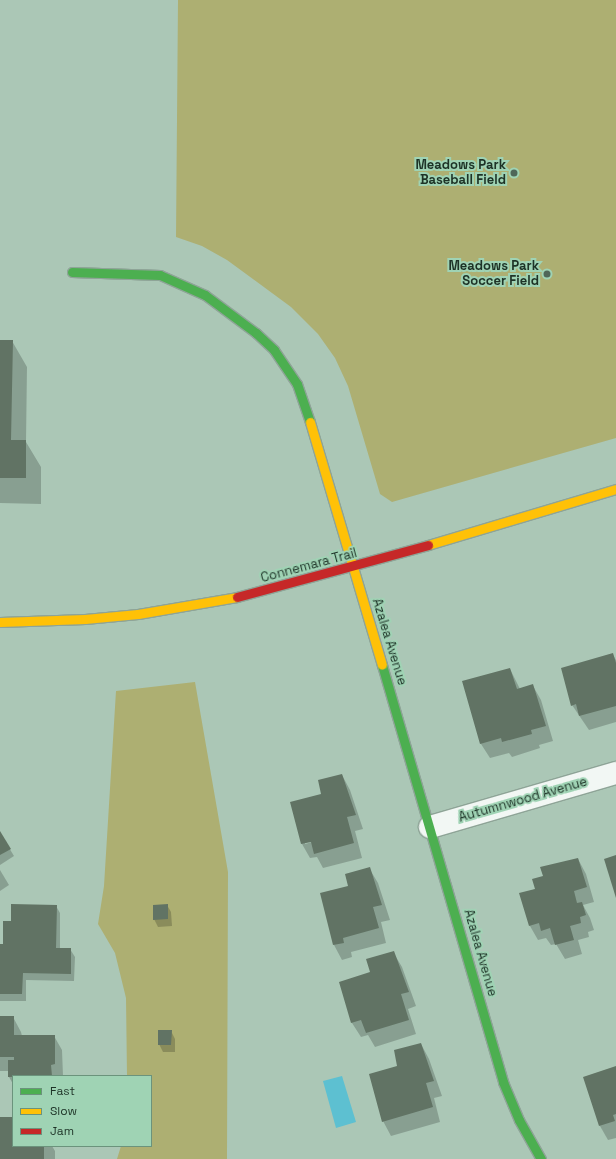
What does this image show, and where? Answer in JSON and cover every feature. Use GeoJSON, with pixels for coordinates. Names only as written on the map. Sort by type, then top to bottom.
{"type":"FeatureCollection","features":[{"type":"Feature","properties":{"kind":"street","name":"Azalea Avenue"},"geometry":{"type":"LineString","coordinates":[[72,272],[140,273],[160,275],[182,283],[205,295],[256,333],[274,350],[297,384],[304,401],[430,827],[503,1082],[519,1120],[541,1159]]}},
{"type":"Feature","properties":{"kind":"street","name":"Connemara Trail"},"geometry":{"type":"LineString","coordinates":[[0,622],[85,619],[188,607],[254,594],[353,567],[616,489]]}},
{"type":"Feature","properties":{"kind":"street","name":"Autumnwood Avenue"},"geometry":{"type":"LineString","coordinates":[[430,827],[616,773]]}},
{"type":"Feature","properties":{"kind":"green space"},"geometry":{"type":"Polygon","coordinates":[[[178,0],[616,0],[616,438],[392,502],[380,494],[348,386],[335,358],[318,334],[291,307],[227,260],[202,246],[176,237],[178,0]]]}},
{"type":"Feature","properties":{"kind":"green space"},"geometry":{"type":"Polygon","coordinates":[[[195,682],[228,872],[227,1159],[117,1159],[121,1147],[152,1147],[152,1075],[127,1075],[126,998],[115,953],[98,924],[104,886],[116,691],[195,682]]]}},
{"type":"Feature","properties":{"kind":"water"},"geometry":{"type":"Polygon","coordinates":[[[342,1076],[356,1122],[336,1128],[323,1081],[342,1076]]]}},
{"type":"Feature","properties":{"kind":"building"},"geometry":{"type":"Polygon","coordinates":[[[0,340],[13,340],[11,440],[26,440],[26,478],[0,478],[0,340]]]}},
{"type":"Feature","properties":{"kind":"building"},"geometry":{"type":"Polygon","coordinates":[[[613,653],[616,663],[616,706],[579,716],[576,704],[571,706],[561,668],[613,653]]]}},
{"type":"Feature","properties":{"kind":"building"},"geometry":{"type":"Polygon","coordinates":[[[510,668],[517,689],[533,684],[546,726],[531,730],[532,734],[502,742],[501,738],[480,744],[462,681],[510,668]]]}},
{"type":"Feature","properties":{"kind":"building"},"geometry":{"type":"Polygon","coordinates":[[[342,774],[356,815],[347,817],[354,843],[314,854],[311,842],[301,844],[290,802],[321,794],[318,780],[342,774]]]}},
{"type":"Feature","properties":{"kind":"building"},"geometry":{"type":"Polygon","coordinates":[[[0,831],[11,849],[0,855],[0,831]]]}},
{"type":"Feature","properties":{"kind":"building"},"geometry":{"type":"Polygon","coordinates":[[[616,855],[616,898],[604,859],[616,855]]]}},
{"type":"Feature","properties":{"kind":"building"},"geometry":{"type":"Polygon","coordinates":[[[578,858],[587,887],[574,891],[577,903],[582,902],[586,915],[580,917],[581,923],[570,926],[574,940],[555,945],[550,928],[541,931],[539,923],[529,926],[519,893],[535,889],[532,879],[543,876],[540,867],[578,858]]]}},
{"type":"Feature","properties":{"kind":"building"},"geometry":{"type":"Polygon","coordinates":[[[370,867],[382,905],[373,907],[379,928],[343,938],[344,943],[333,945],[320,893],[348,886],[345,874],[370,867]]]}},
{"type":"Feature","properties":{"kind":"building"},"geometry":{"type":"Polygon","coordinates":[[[11,904],[57,905],[56,948],[71,948],[71,974],[23,973],[22,994],[0,994],[0,944],[3,944],[3,921],[11,921],[11,904]]]}},
{"type":"Feature","properties":{"kind":"building"},"geometry":{"type":"Polygon","coordinates":[[[168,904],[168,919],[153,920],[153,905],[168,904]]]}},
{"type":"Feature","properties":{"kind":"building"},"geometry":{"type":"Polygon","coordinates":[[[394,951],[409,992],[401,994],[409,1020],[366,1033],[361,1020],[351,1023],[339,982],[370,972],[366,959],[394,951]]]}},
{"type":"Feature","properties":{"kind":"building"},"geometry":{"type":"Polygon","coordinates":[[[0,1016],[14,1016],[14,1035],[55,1035],[55,1064],[51,1065],[52,1075],[12,1075],[12,1077],[8,1077],[8,1060],[14,1060],[14,1057],[0,1057],[0,1016]]]}},
{"type":"Feature","properties":{"kind":"building"},"geometry":{"type":"Polygon","coordinates":[[[158,1030],[172,1030],[171,1045],[158,1045],[158,1030]]]}},
{"type":"Feature","properties":{"kind":"building"},"geometry":{"type":"Polygon","coordinates":[[[421,1043],[434,1081],[426,1083],[433,1107],[382,1122],[369,1074],[397,1066],[394,1050],[421,1043]]]}},
{"type":"Feature","properties":{"kind":"building"},"geometry":{"type":"Polygon","coordinates":[[[616,1066],[616,1114],[613,1115],[615,1121],[599,1126],[583,1077],[616,1066]]]}},
{"type":"Feature","properties":{"kind":"building"},"geometry":{"type":"Polygon","coordinates":[[[0,1117],[12,1117],[12,1147],[44,1147],[44,1159],[0,1159],[0,1117]]]}},
{"type":"Feature","properties":{"kind":"traffic: fast"},"geometry":{"type":"LineString","coordinates":[[72,272],[160,275],[205,295],[256,333],[274,350],[297,384],[310,422]]}},
{"type":"Feature","properties":{"kind":"traffic: fast"},"geometry":{"type":"LineString","coordinates":[[382,665],[503,1082],[519,1120],[541,1159]]}},
{"type":"Feature","properties":{"kind":"traffic: slow"},"geometry":{"type":"LineString","coordinates":[[310,422],[382,665]]}},
{"type":"Feature","properties":{"kind":"traffic: slow"},"geometry":{"type":"LineString","coordinates":[[428,545],[616,489]]}},
{"type":"Feature","properties":{"kind":"traffic: slow"},"geometry":{"type":"LineString","coordinates":[[0,622],[85,619],[138,614],[237,597]]}},
{"type":"Feature","properties":{"kind":"traffic: jam"},"geometry":{"type":"LineString","coordinates":[[237,597],[428,545]]}},
{"type":"Feature","properties":{"kind":"place","name":"Meadows Park Baseball Field"},"geometry":{"type":"Point","coordinates":[514,173]}},
{"type":"Feature","properties":{"kind":"place","name":"Meadows Park Soccer Field"},"geometry":{"type":"Point","coordinates":[547,274]}}]}
